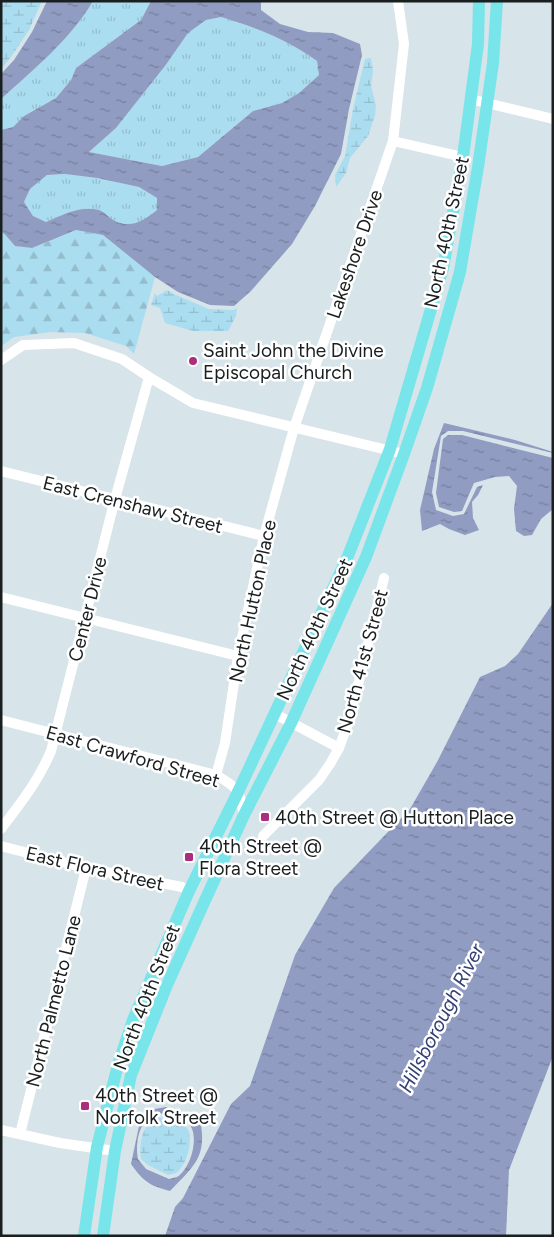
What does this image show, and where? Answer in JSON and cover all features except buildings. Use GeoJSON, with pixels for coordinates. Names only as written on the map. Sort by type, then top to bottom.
{"type":"FeatureCollection","features":[{"type":"Feature","properties":{"kind":"main road","name":"North 40th Street"},"geometry":{"type":"LineString","coordinates":[[84,1236],[97,1148],[118,1066],[133,1020],[189,890],[238,792],[348,556],[390,449],[443,268],[463,158],[478,44],[479,1]]}},
{"type":"Feature","properties":{"kind":"main road","name":"North 40th Street"},"geometry":{"type":"LineString","coordinates":[[103,1236],[115,1151],[131,1075],[167,985],[244,816],[291,723],[366,557],[426,388],[460,272],[488,104],[497,1]]}},
{"type":"Feature","properties":{"kind":"main road"},"geometry":{"type":"LineString","coordinates":[[443,268],[460,272]]}},
{"type":"Feature","properties":{"kind":"street","name":"Lakeshore Drive"},"geometry":{"type":"LineString","coordinates":[[294,428],[393,141],[404,44],[398,1]]}},
{"type":"Feature","properties":{"kind":"street"},"geometry":{"type":"LineString","coordinates":[[470,99],[553,119]]}},
{"type":"Feature","properties":{"kind":"street"},"geometry":{"type":"LineString","coordinates":[[393,141],[463,158]]}},
{"type":"Feature","properties":{"kind":"street"},"geometry":{"type":"LineString","coordinates":[[1,360],[23,345],[74,343],[122,359],[149,378],[193,402],[294,428],[390,449],[404,454]]}},
{"type":"Feature","properties":{"kind":"street","name":"Center Drive"},"geometry":{"type":"LineString","coordinates":[[1,829],[34,785],[44,767],[55,734],[115,500],[149,378]]}},
{"type":"Feature","properties":{"kind":"street","name":"North Hutton Place"},"geometry":{"type":"LineString","coordinates":[[216,775],[225,743],[238,656],[264,536],[294,428]]}},
{"type":"Feature","properties":{"kind":"street","name":"East Crenshaw Street"},"geometry":{"type":"LineString","coordinates":[[1,471],[264,536]]}},
{"type":"Feature","properties":{"kind":"street","name":"North 41st Street"},"geometry":{"type":"LineString","coordinates":[[263,836],[319,780],[339,748],[350,718],[384,578]]}},
{"type":"Feature","properties":{"kind":"street"},"geometry":{"type":"LineString","coordinates":[[1,597],[238,656]]}},
{"type":"Feature","properties":{"kind":"street"},"geometry":{"type":"LineString","coordinates":[[274,714],[339,748]]}},
{"type":"Feature","properties":{"kind":"street","name":"East Crawford Street"},"geometry":{"type":"LineString","coordinates":[[1,720],[216,775],[230,783],[238,792],[244,816]]}},
{"type":"Feature","properties":{"kind":"street","name":"East Flora Street"},"geometry":{"type":"LineString","coordinates":[[1,846],[86,868],[189,890]]}},
{"type":"Feature","properties":{"kind":"street","name":"North Palmetto Lane"},"geometry":{"type":"LineString","coordinates":[[20,1134],[86,868]]}},
{"type":"Feature","properties":{"kind":"street"},"geometry":{"type":"LineString","coordinates":[[1,1130],[60,1143],[115,1151]]}},
{"type":"Feature","properties":{"kind":"green space"},"geometry":{"type":"Polygon","coordinates":[[[6,1],[42,1],[29,30],[1,69],[1,5],[6,1]]]}},
{"type":"Feature","properties":{"kind":"green space"},"geometry":{"type":"Polygon","coordinates":[[[93,1],[151,1],[141,20],[76,68],[71,80],[56,98],[24,116],[13,127],[1,130],[1,99],[39,65],[74,29],[93,1]]]}},
{"type":"Feature","properties":{"kind":"green space"},"geometry":{"type":"Polygon","coordinates":[[[221,17],[283,40],[306,53],[317,61],[319,75],[299,93],[282,103],[253,111],[198,157],[162,166],[89,152],[116,128],[165,66],[188,33],[206,20],[221,17]]]}},
{"type":"Feature","properties":{"kind":"green space"},"geometry":{"type":"Polygon","coordinates":[[[371,58],[373,71],[371,86],[376,106],[375,115],[368,136],[350,158],[346,173],[336,187],[335,175],[345,156],[353,109],[365,59],[371,58]]]}},
{"type":"Feature","properties":{"kind":"green space"},"geometry":{"type":"Polygon","coordinates":[[[65,174],[97,178],[139,187],[157,198],[157,210],[132,224],[115,221],[98,210],[91,209],[71,212],[46,222],[33,216],[24,202],[30,189],[47,175],[65,174]]]}},
{"type":"Feature","properties":{"kind":"green space"},"geometry":{"type":"Polygon","coordinates":[[[1,230],[15,246],[32,248],[76,230],[103,235],[155,277],[134,354],[126,346],[85,333],[51,332],[14,337],[1,346],[1,230]]]}},
{"type":"Feature","properties":{"kind":"green space"},"geometry":{"type":"Polygon","coordinates":[[[167,290],[209,309],[234,310],[237,308],[236,316],[228,331],[193,331],[165,323],[160,308],[151,305],[155,293],[157,296],[167,290]]]}},
{"type":"Feature","properties":{"kind":"green space"},"geometry":{"type":"Polygon","coordinates":[[[158,1117],[182,1124],[188,1130],[190,1136],[189,1150],[184,1164],[176,1173],[169,1175],[148,1165],[141,1159],[141,1140],[145,1129],[158,1117]]]}},
{"type":"Feature","properties":{"kind":"water"},"geometry":{"type":"Polygon","coordinates":[[[47,1],[93,1],[74,29],[39,65],[1,99],[1,74],[14,60],[32,32],[47,1]]]}},
{"type":"Feature","properties":{"kind":"water"},"geometry":{"type":"Polygon","coordinates":[[[151,1],[261,1],[261,10],[280,24],[308,32],[333,33],[360,44],[362,55],[349,109],[341,154],[315,206],[292,244],[251,291],[234,306],[210,305],[178,292],[155,277],[103,235],[76,230],[32,248],[15,246],[1,230],[1,130],[13,127],[24,116],[56,98],[71,80],[76,68],[141,20],[151,1]],[[221,17],[206,20],[188,33],[165,66],[116,128],[89,152],[162,166],[198,157],[253,111],[282,103],[299,93],[319,75],[317,61],[306,53],[283,40],[221,17]],[[65,174],[47,175],[30,189],[24,202],[33,216],[46,222],[78,210],[92,209],[101,211],[115,221],[132,224],[157,210],[157,198],[139,187],[97,178],[65,174]]]}},
{"type":"Feature","properties":{"kind":"water"},"geometry":{"type":"Polygon","coordinates":[[[444,423],[515,440],[553,452],[463,431],[448,431],[441,436],[432,492],[436,510],[453,516],[464,514],[477,487],[483,485],[472,502],[473,518],[479,530],[465,535],[440,524],[422,531],[420,510],[434,449],[444,423]]]}},
{"type":"Feature","properties":{"kind":"water"},"geometry":{"type":"Polygon","coordinates":[[[448,435],[462,435],[553,458],[553,509],[541,519],[532,535],[524,536],[516,531],[514,509],[517,486],[509,476],[495,477],[474,483],[462,511],[454,512],[439,507],[436,493],[443,439],[448,435]]]}},
{"type":"Feature","properties":{"kind":"water","name":"Hillsborough River"},"geometry":{"type":"Polygon","coordinates":[[[553,603],[553,1056],[509,1170],[506,1236],[165,1236],[175,1207],[183,1198],[231,1104],[250,1086],[295,955],[334,888],[410,809],[437,762],[480,677],[505,666],[518,654],[553,603]]]}},
{"type":"Feature","properties":{"kind":"water"},"geometry":{"type":"Polygon","coordinates":[[[166,1107],[186,1120],[200,1120],[202,1143],[197,1160],[186,1175],[170,1191],[148,1182],[139,1175],[131,1164],[139,1126],[154,1109],[166,1107]],[[159,1113],[147,1120],[140,1131],[137,1145],[138,1159],[146,1169],[169,1179],[177,1177],[187,1166],[193,1150],[193,1133],[191,1126],[186,1121],[159,1113]]]}},
{"type":"Feature","properties":{"kind":"place","name":"Saint John the Divine Episcopal Church"},"geometry":{"type":"Point","coordinates":[193,361]}},
{"type":"Feature","properties":{"kind":"place","name":"40th Street @ Hutton Place"},"geometry":{"type":"Point","coordinates":[265,817]}},
{"type":"Feature","properties":{"kind":"place","name":"40th Street @ Flora Street"},"geometry":{"type":"Point","coordinates":[189,857]}},
{"type":"Feature","properties":{"kind":"place","name":"40th Street @ Norfolk Street"},"geometry":{"type":"Point","coordinates":[85,1106]}}]}
